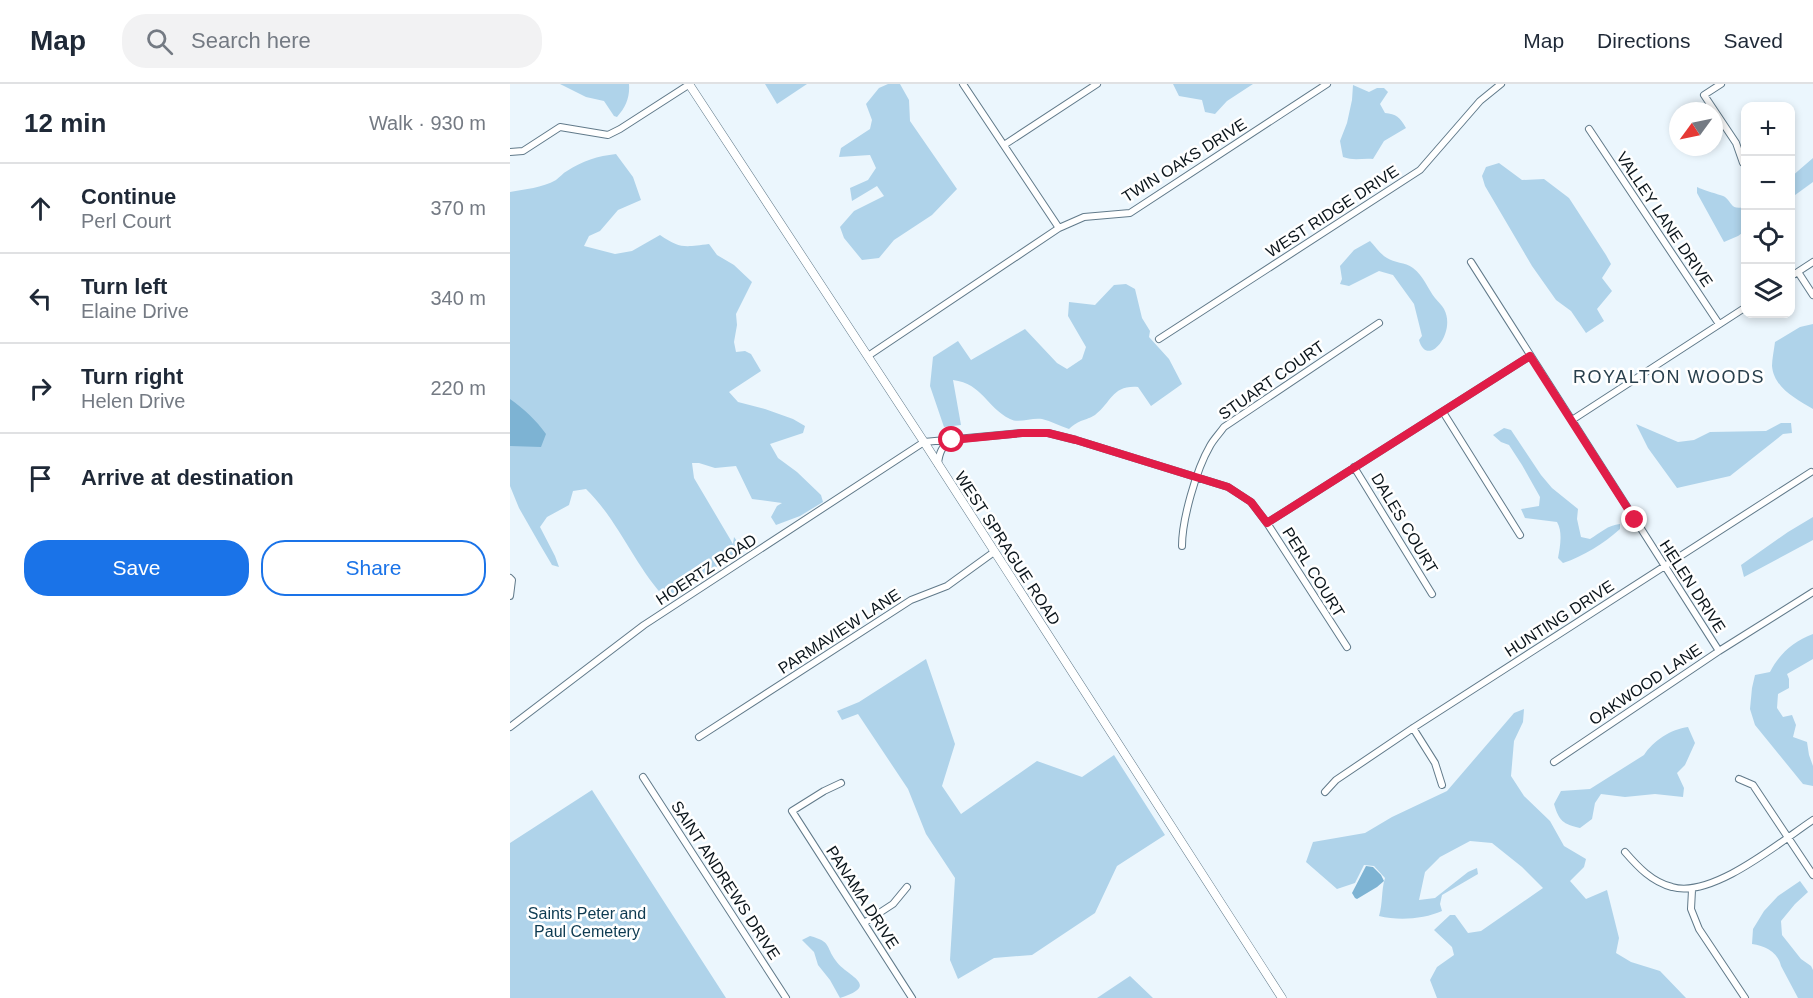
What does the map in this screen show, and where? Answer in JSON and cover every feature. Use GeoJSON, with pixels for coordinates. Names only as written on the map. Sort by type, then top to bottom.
{"type":"FeatureCollection","features":[{"type":"Feature","properties":{"kind":"street"},"geometry":{"type":"LineString","coordinates":[[510,152],[523,151],[560,127],[608,135],[689,84]]}},
{"type":"Feature","properties":{"kind":"street","name":"WEST SPRAGUE ROAD"},"geometry":{"type":"LineString","coordinates":[[689,84],[924,442],[1282,998]]}},
{"type":"Feature","properties":{"kind":"street"},"geometry":{"type":"LineString","coordinates":[[963,84],[1059,228]]}},
{"type":"Feature","properties":{"kind":"street"},"geometry":{"type":"LineString","coordinates":[[1004,145],[1097,84]]}},
{"type":"Feature","properties":{"kind":"street","name":"TWIN OAKS DRIVE"},"geometry":{"type":"LineString","coordinates":[[868,356],[1059,228],[1084,217],[1130,213],[1327,84]]}},
{"type":"Feature","properties":{"kind":"street","name":"WEST RIDGE DRIVE"},"geometry":{"type":"LineString","coordinates":[[1159,339],[1420,170],[1480,100],[1501,84]]}},
{"type":"Feature","properties":{"kind":"street"},"geometry":{"type":"LineString","coordinates":[[1721,84],[1704,95],[1736,143],[1741,157]]}},
{"type":"Feature","properties":{"kind":"street","name":"VALLEY LANE DRIVE"},"geometry":{"type":"LineString","coordinates":[[1589,129],[1719,324]]}},
{"type":"Feature","properties":{"kind":"street","name":"HELEN DRIVE"},"geometry":{"type":"LineString","coordinates":[[1471,262],[1719,651]]}},
{"type":"Feature","properties":{"kind":"street"},"geometry":{"type":"LineString","coordinates":[[1795,274],[1813,262]]}},
{"type":"Feature","properties":{"kind":"street"},"geometry":{"type":"LineString","coordinates":[[1798,272],[1813,295]]}},
{"type":"Feature","properties":{"kind":"street"},"geometry":{"type":"LineString","coordinates":[[1572,420],[1741,310]]}},
{"type":"Feature","properties":{"kind":"street","name":"STUART COURT"},"geometry":{"type":"LineString","coordinates":[[1182,546],[1182,533],[1197,478],[1210,445],[1224,427],[1379,323]]}},
{"type":"Feature","properties":{"kind":"street"},"geometry":{"type":"LineString","coordinates":[[1267,523],[1530,356]]}},
{"type":"Feature","properties":{"kind":"street"},"geometry":{"type":"LineString","coordinates":[[1443,412],[1520,535]]}},
{"type":"Feature","properties":{"kind":"street","name":"PERL COURT"},"geometry":{"type":"LineString","coordinates":[[924,442],[1022,433],[1048,433],[1228,487],[1251,502],[1267,523],[1347,647]]}},
{"type":"Feature","properties":{"kind":"street"},"geometry":{"type":"LineString","coordinates":[[938,465],[942,449],[952,440]]}},
{"type":"Feature","properties":{"kind":"street","name":"HOERTZ ROAD"},"geometry":{"type":"LineString","coordinates":[[510,727],[644,625],[924,442]]}},
{"type":"Feature","properties":{"kind":"street","name":"DALES COURT"},"geometry":{"type":"LineString","coordinates":[[1354,467],[1432,594]]}},
{"type":"Feature","properties":{"kind":"street","name":"HUNTING DRIVE"},"geometry":{"type":"LineString","coordinates":[[1325,792],[1336,780],[1413,728],[1811,472]]}},
{"type":"Feature","properties":{"kind":"street","name":"PARMAVIEW LANE"},"geometry":{"type":"LineString","coordinates":[[699,737],[911,600],[947,586],[994,552]]}},
{"type":"Feature","properties":{"kind":"street"},"geometry":{"type":"LineString","coordinates":[[510,578],[512,580],[510,596]]}},
{"type":"Feature","properties":{"kind":"street","name":"OAKWOOD LANE"},"geometry":{"type":"LineString","coordinates":[[1554,762],[1719,651],[1813,592]]}},
{"type":"Feature","properties":{"kind":"street"},"geometry":{"type":"LineString","coordinates":[[1413,728],[1435,763],[1442,785]]}},
{"type":"Feature","properties":{"kind":"street","name":"SAINT ANDREWS DRIVE"},"geometry":{"type":"LineString","coordinates":[[643,777],[786,998]]}},
{"type":"Feature","properties":{"kind":"street"},"geometry":{"type":"LineString","coordinates":[[1739,779],[1753,785],[1813,875]]}},
{"type":"Feature","properties":{"kind":"street","name":"PANAMA DRIVE"},"geometry":{"type":"LineString","coordinates":[[842,783],[792,811],[912,998]]}},
{"type":"Feature","properties":{"kind":"street"},"geometry":{"type":"LineString","coordinates":[[1625,852],[1654,880],[1672,888],[1692,890],[1731,875],[1813,820]]}},
{"type":"Feature","properties":{"kind":"street"},"geometry":{"type":"LineString","coordinates":[[864,923],[893,904],[908,887]]}},
{"type":"Feature","properties":{"kind":"street"},"geometry":{"type":"LineString","coordinates":[[1692,890],[1691,909],[1699,929],[1745,998]]}},
{"type":"Feature","properties":{"kind":"green space"},"geometry":{"type":"Polygon","coordinates":[[[560,84],[629,84],[629,93],[625,106],[617,117],[604,101],[586,97],[560,84]]]}},
{"type":"Feature","properties":{"kind":"green space"},"geometry":{"type":"Polygon","coordinates":[[[765,84],[807,84],[777,104],[765,84]]]}},
{"type":"Feature","properties":{"kind":"green space"},"geometry":{"type":"Polygon","coordinates":[[[888,84],[900,84],[909,100],[910,121],[957,189],[932,215],[894,240],[879,258],[862,260],[844,238],[840,227],[854,211],[884,196],[877,186],[852,201],[850,188],[868,180],[876,168],[870,155],[839,157],[841,148],[870,129],[872,120],[866,104],[879,88],[888,84]]]}},
{"type":"Feature","properties":{"kind":"green space"},"geometry":{"type":"Polygon","coordinates":[[[1173,84],[1253,84],[1227,101],[1215,114],[1205,112],[1202,100],[1179,96],[1173,84]]]}},
{"type":"Feature","properties":{"kind":"green space"},"geometry":{"type":"Polygon","coordinates":[[[1353,85],[1369,92],[1377,88],[1384,88],[1388,92],[1380,104],[1385,113],[1397,117],[1406,128],[1384,141],[1373,159],[1343,157],[1340,141],[1347,123],[1353,85]]]}},
{"type":"Feature","properties":{"kind":"green space"},"geometry":{"type":"Polygon","coordinates":[[[616,154],[633,177],[641,200],[618,210],[600,231],[589,236],[584,246],[615,254],[632,251],[660,235],[683,246],[709,244],[717,255],[734,265],[752,282],[736,314],[734,342],[736,352],[745,351],[751,354],[761,371],[729,392],[738,402],[793,419],[805,426],[803,433],[770,444],[778,458],[821,495],[823,502],[800,516],[776,525],[771,517],[777,506],[782,503],[752,499],[736,466],[715,468],[692,463],[694,478],[733,544],[734,537],[743,549],[667,600],[645,573],[608,515],[586,489],[573,491],[569,505],[547,517],[540,527],[559,567],[552,565],[519,508],[510,486],[510,192],[545,185],[584,162],[616,154]]]}},
{"type":"Feature","properties":{"kind":"green space"},"geometry":{"type":"Polygon","coordinates":[[[1813,158],[1813,182],[1795,195],[1795,174],[1813,158]]]}},
{"type":"Feature","properties":{"kind":"green space"},"geometry":{"type":"Polygon","coordinates":[[[1499,163],[1522,180],[1544,179],[1569,198],[1611,264],[1602,278],[1612,291],[1597,309],[1604,321],[1586,333],[1571,311],[1556,300],[1532,266],[1485,186],[1482,176],[1486,167],[1499,163]]]}},
{"type":"Feature","properties":{"kind":"green space"},"geometry":{"type":"Polygon","coordinates":[[[1697,187],[1725,197],[1733,206],[1741,208],[1741,234],[1724,242],[1697,193],[1697,187]]]}},
{"type":"Feature","properties":{"kind":"green space"},"geometry":{"type":"Polygon","coordinates":[[[1370,241],[1387,258],[1410,266],[1417,271],[1443,308],[1447,318],[1447,328],[1444,337],[1434,349],[1428,351],[1423,348],[1419,340],[1422,336],[1414,304],[1393,275],[1379,271],[1349,286],[1340,284],[1342,279],[1340,266],[1354,250],[1370,241]]]}},
{"type":"Feature","properties":{"kind":"green space"},"geometry":{"type":"Polygon","coordinates":[[[1126,284],[1135,289],[1142,318],[1150,331],[1149,337],[1169,359],[1182,384],[1151,406],[1138,387],[1123,389],[1113,395],[1095,415],[1076,423],[1069,429],[1042,419],[1017,421],[1010,419],[971,386],[953,380],[961,425],[944,427],[930,386],[933,357],[958,341],[971,360],[1025,329],[1057,363],[1067,369],[1082,359],[1086,347],[1068,316],[1069,302],[1095,305],[1114,285],[1126,284]]]}},
{"type":"Feature","properties":{"kind":"green space"},"geometry":{"type":"Polygon","coordinates":[[[1813,324],[1813,409],[1781,387],[1772,366],[1775,342],[1800,327],[1813,324]]]}},
{"type":"Feature","properties":{"kind":"green space"},"geometry":{"type":"Polygon","coordinates":[[[1781,423],[1791,423],[1792,433],[1783,434],[1730,476],[1677,488],[1648,448],[1636,424],[1678,442],[1694,440],[1710,432],[1766,431],[1781,423]]]}},
{"type":"Feature","properties":{"kind":"green space"},"geometry":{"type":"Polygon","coordinates":[[[1504,428],[1511,430],[1552,488],[1578,509],[1577,519],[1581,537],[1590,539],[1620,524],[1620,529],[1593,549],[1563,563],[1558,558],[1560,535],[1557,522],[1525,518],[1521,509],[1539,506],[1540,497],[1509,445],[1493,435],[1504,428]]]}},
{"type":"Feature","properties":{"kind":"green space"},"geometry":{"type":"Polygon","coordinates":[[[1813,517],[1813,540],[1744,577],[1741,565],[1813,517]]]}},
{"type":"Feature","properties":{"kind":"green space"},"geometry":{"type":"Polygon","coordinates":[[[1813,634],[1813,659],[1787,674],[1789,688],[1778,694],[1777,708],[1783,717],[1792,715],[1796,725],[1793,737],[1807,742],[1813,766],[1813,786],[1803,784],[1755,725],[1750,709],[1755,675],[1770,672],[1788,649],[1813,634]]]}},
{"type":"Feature","properties":{"kind":"green space"},"geometry":{"type":"Polygon","coordinates":[[[926,659],[955,744],[942,786],[961,814],[1037,761],[1082,777],[1114,755],[1165,835],[1117,866],[1095,913],[1032,955],[994,958],[958,979],[950,960],[955,878],[926,834],[908,789],[858,714],[842,720],[837,711],[859,702],[926,659]]]}},
{"type":"Feature","properties":{"kind":"green space"},"geometry":{"type":"Polygon","coordinates":[[[1524,709],[1523,722],[1514,741],[1511,776],[1524,796],[1550,821],[1564,846],[1586,859],[1584,867],[1570,881],[1586,899],[1607,890],[1619,938],[1616,953],[1631,962],[1660,971],[1686,998],[1437,998],[1430,980],[1437,967],[1454,955],[1452,947],[1434,930],[1450,915],[1455,915],[1468,933],[1481,931],[1543,888],[1522,867],[1492,843],[1470,841],[1440,857],[1425,872],[1419,900],[1435,898],[1468,872],[1477,868],[1478,874],[1442,895],[1440,904],[1442,911],[1403,919],[1379,916],[1385,878],[1374,866],[1364,865],[1355,883],[1337,889],[1306,862],[1313,842],[1365,833],[1392,817],[1447,791],[1514,713],[1524,709]]]}},
{"type":"Feature","properties":{"kind":"green space"},"geometry":{"type":"Polygon","coordinates":[[[1688,727],[1695,743],[1685,765],[1677,773],[1684,788],[1683,797],[1655,794],[1625,797],[1601,794],[1595,803],[1592,819],[1580,828],[1569,825],[1560,818],[1554,804],[1561,791],[1590,789],[1644,755],[1663,736],[1688,727]]]}},
{"type":"Feature","properties":{"kind":"green space","name":"Saints Peter and Paul Cemetery"},"geometry":{"type":"Polygon","coordinates":[[[592,790],[726,998],[510,998],[510,843],[592,790]]]}},
{"type":"Feature","properties":{"kind":"green space"},"geometry":{"type":"Polygon","coordinates":[[[1800,881],[1808,892],[1781,921],[1782,935],[1813,970],[1813,998],[1798,998],[1774,953],[1762,946],[1752,944],[1753,929],[1764,911],[1778,896],[1800,881]]]}},
{"type":"Feature","properties":{"kind":"green space"},"geometry":{"type":"Polygon","coordinates":[[[810,936],[827,945],[836,961],[858,980],[860,985],[858,989],[840,998],[818,965],[814,952],[802,940],[810,936]]]}},
{"type":"Feature","properties":{"kind":"green space"},"geometry":{"type":"Polygon","coordinates":[[[1130,976],[1153,998],[1097,998],[1130,976]]]}},
{"type":"Feature","properties":{"kind":"shaded area"},"geometry":{"type":"Polygon","coordinates":[[[510,399],[530,415],[546,434],[541,447],[510,446],[510,399]]]}},
{"type":"Feature","properties":{"kind":"shaded area"},"geometry":{"type":"Polygon","coordinates":[[[1366,866],[1373,867],[1384,881],[1357,899],[1352,893],[1366,866]]]}},
{"type":"Feature","properties":{"kind":"district","name":"ROYALTON WOODS"},"geometry":{"type":"Point","coordinates":[1669,377]}},
{"type":"Feature","properties":{"kind":"route"},"geometry":{"type":"LineString","coordinates":[[952,440],[1022,433],[1048,433],[1076,440],[1228,487],[1251,502],[1267,523],[1530,356],[1635,520]]}}]}
